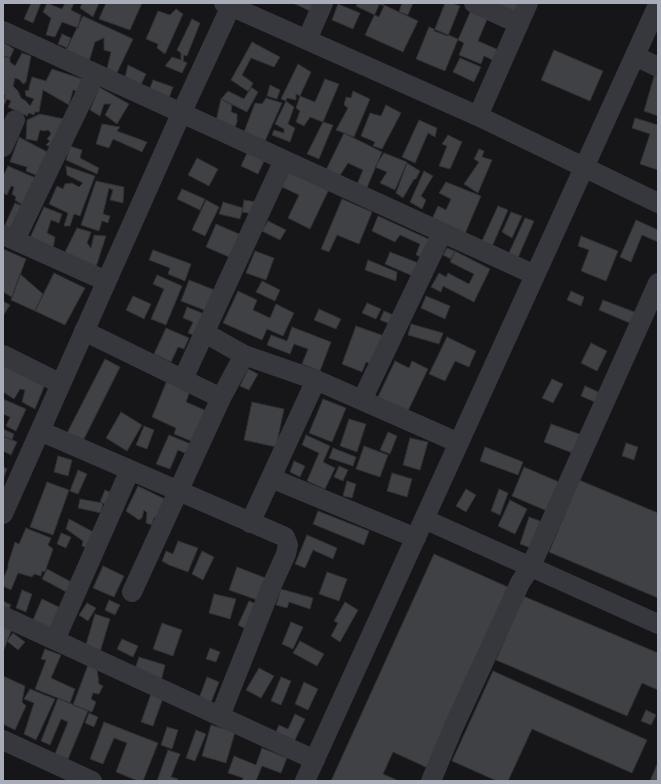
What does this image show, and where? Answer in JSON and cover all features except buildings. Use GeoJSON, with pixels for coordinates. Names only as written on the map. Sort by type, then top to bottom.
{"type":"FeatureCollection","features":[{"type":"Feature","properties":{"kind":"street"},"geometry":{"type":"LineString","coordinates":[[308,40],[323,3]]}},
{"type":"Feature","properties":{"kind":"street"},"geometry":{"type":"LineString","coordinates":[[474,3],[519,24]]}},
{"type":"Feature","properties":{"kind":"street"},"geometry":{"type":"LineString","coordinates":[[478,116],[528,3]]}},
{"type":"Feature","properties":{"kind":"street"},"geometry":{"type":"LineString","coordinates":[[3,514],[181,114],[227,5],[478,116],[584,168],[658,202]]}},
{"type":"Feature","properties":{"kind":"street"},"geometry":{"type":"LineString","coordinates":[[305,781],[658,5]]}},
{"type":"Feature","properties":{"kind":"street"},"geometry":{"type":"LineString","coordinates":[[3,31],[535,276]]}},
{"type":"Feature","properties":{"kind":"street"},"geometry":{"type":"LineString","coordinates":[[635,56],[658,67]]}},
{"type":"Feature","properties":{"kind":"street"},"geometry":{"type":"LineString","coordinates":[[95,74],[9,238],[106,281]]}},
{"type":"Feature","properties":{"kind":"street"},"geometry":{"type":"LineString","coordinates":[[3,147],[15,120]]}},
{"type":"Feature","properties":{"kind":"street"},"geometry":{"type":"LineString","coordinates":[[183,379],[284,160]]}},
{"type":"Feature","properties":{"kind":"street"},"geometry":{"type":"LineString","coordinates":[[362,400],[442,233]]}},
{"type":"Feature","properties":{"kind":"street"},"geometry":{"type":"LineString","coordinates":[[431,781],[454,726],[520,583],[531,566],[658,283]]}},
{"type":"Feature","properties":{"kind":"street"},"geometry":{"type":"LineString","coordinates":[[84,331],[221,398]]}},
{"type":"Feature","properties":{"kind":"street"},"geometry":{"type":"LineString","coordinates":[[205,333],[244,355],[316,380],[459,442]]}},
{"type":"Feature","properties":{"kind":"street"},"geometry":{"type":"LineString","coordinates":[[3,355],[61,384]]}},
{"type":"Feature","properties":{"kind":"street"},"geometry":{"type":"LineString","coordinates":[[132,592],[221,398],[244,355]]}},
{"type":"Feature","properties":{"kind":"street"},"geometry":{"type":"LineString","coordinates":[[250,523],[316,380]]}},
{"type":"Feature","properties":{"kind":"street"},"geometry":{"type":"LineString","coordinates":[[40,431],[285,537],[288,545],[286,554],[272,585],[220,716]]}},
{"type":"Feature","properties":{"kind":"street"},"geometry":{"type":"LineString","coordinates":[[55,640],[130,470]]}},
{"type":"Feature","properties":{"kind":"street"},"geometry":{"type":"LineString","coordinates":[[271,478],[416,538]]}},
{"type":"Feature","properties":{"kind":"street"},"geometry":{"type":"LineString","coordinates":[[424,519],[658,624]]}},
{"type":"Feature","properties":{"kind":"street"},"geometry":{"type":"LineString","coordinates":[[3,616],[315,760]]}},
{"type":"Feature","properties":{"kind":"street"},"geometry":{"type":"LineString","coordinates":[[3,740],[92,781]]}}]}
